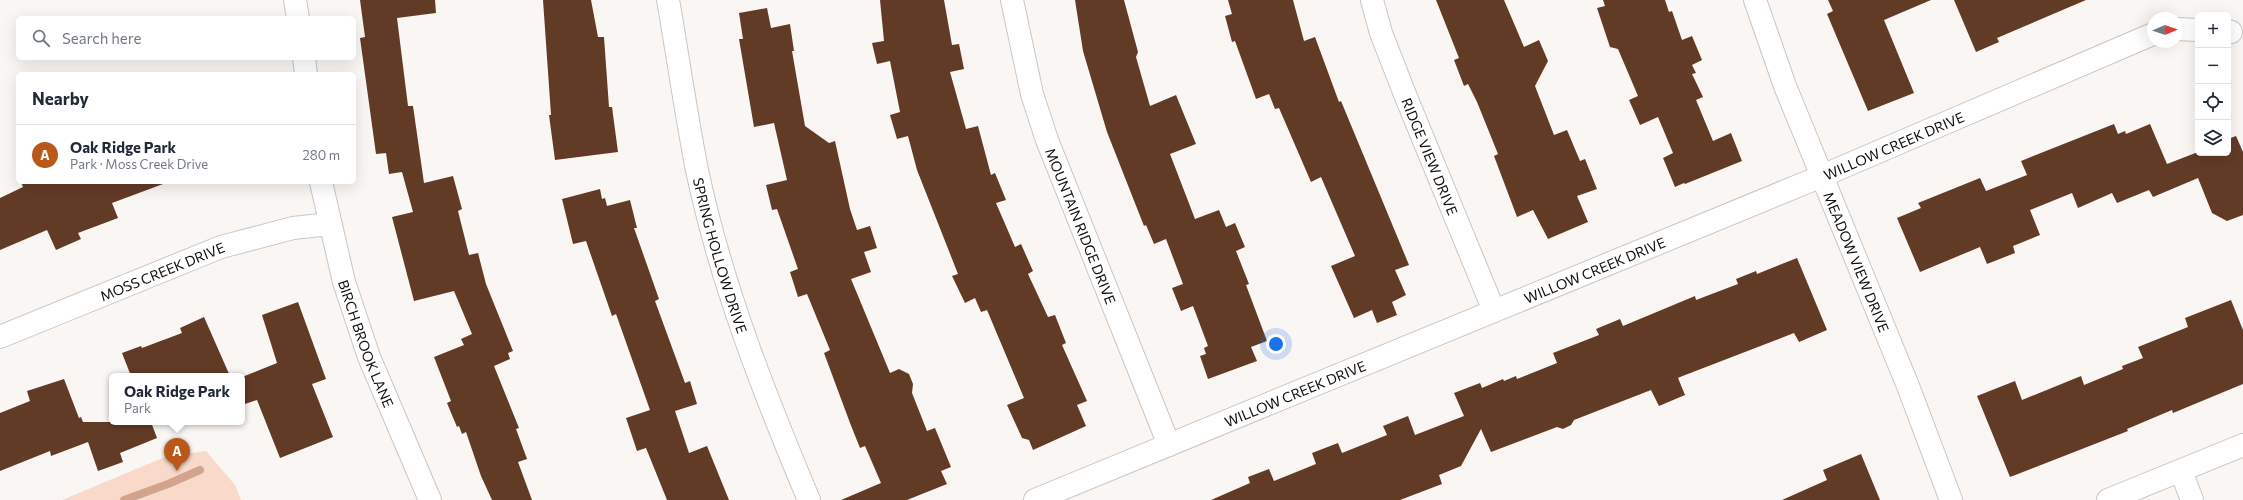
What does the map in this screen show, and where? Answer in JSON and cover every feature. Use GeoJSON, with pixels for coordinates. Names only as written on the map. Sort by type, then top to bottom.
{"type":"FeatureCollection","features":[{"type":"Feature","properties":{"kind":"street"},"geometry":{"type":"LineString","coordinates":[[296,0],[298,16]]}},
{"type":"Feature","properties":{"kind":"street","name":"SPRING HOLLOW DRIVE"},"geometry":{"type":"LineString","coordinates":[[668,0],[697,171],[727,282],[763,391],[809,500]]}},
{"type":"Feature","properties":{"kind":"street","name":"MOUNTAIN RIDGE DRIVE"},"geometry":{"type":"LineString","coordinates":[[1012,0],[1032,94],[1047,140],[1169,446]]}},
{"type":"Feature","properties":{"kind":"street","name":"RIDGE VIEW DRIVE"},"geometry":{"type":"LineString","coordinates":[[1372,0],[1381,33],[1406,97],[1494,311]]}},
{"type":"Feature","properties":{"kind":"street","name":"MEADOW VIEW DRIVE"},"geometry":{"type":"LineString","coordinates":[[1755,0],[1785,86],[1908,386],[1951,500]]}},
{"type":"Feature","properties":{"kind":"street"},"geometry":{"type":"LineString","coordinates":[[2183,29],[2195,30]]}},
{"type":"Feature","properties":{"kind":"street","name":"WILLOW CREEK DRIVE"},"geometry":{"type":"LineString","coordinates":[[1035,500],[1822,176],[2147,37]]}},
{"type":"Feature","properties":{"kind":"street"},"geometry":{"type":"LineString","coordinates":[[304,60],[306,72]]}},
{"type":"Feature","properties":{"kind":"street","name":"BIRCH BROOK LANE"},"geometry":{"type":"LineString","coordinates":[[321,184],[344,282],[369,357],[430,500]]}},
{"type":"Feature","properties":{"kind":"street","name":"MOSS CREEK DRIVE"},"geometry":{"type":"LineString","coordinates":[[0,337],[221,247],[286,230],[330,224]]}},
{"type":"Feature","properties":{"kind":"street"},"geometry":{"type":"LineString","coordinates":[[2108,500],[2243,444]]}},
{"type":"Feature","properties":{"kind":"street"},"geometry":{"type":"LineString","coordinates":[[2181,471],[2192,500]]}},
{"type":"Feature","properties":{"kind":"shaded area"},"geometry":{"type":"Polygon","coordinates":[[[206,451],[235,485],[241,500],[62,500],[165,457],[206,451]]]}},
{"type":"Feature","properties":{"kind":"building"},"geometry":{"type":"Polygon","coordinates":[[[360,0],[435,0],[436,13],[397,18],[408,106],[413,106],[424,183],[453,176],[462,209],[458,211],[469,255],[478,253],[486,284],[513,351],[508,353],[510,359],[494,366],[519,428],[516,429],[527,459],[518,462],[532,500],[492,500],[481,476],[466,432],[462,434],[459,426],[457,427],[447,403],[451,401],[434,357],[464,345],[461,339],[472,334],[454,291],[414,301],[392,217],[413,212],[402,172],[389,174],[386,153],[376,154],[360,38],[365,37],[360,0]]]}},
{"type":"Feature","properties":{"kind":"building"},"geometry":{"type":"Polygon","coordinates":[[[543,0],[591,0],[598,37],[604,37],[609,107],[612,107],[618,152],[555,160],[549,115],[551,115],[543,0]]]}},
{"type":"Feature","properties":{"kind":"building"},"geometry":{"type":"Polygon","coordinates":[[[880,0],[944,0],[952,45],[959,44],[964,69],[950,72],[966,129],[978,126],[991,175],[995,173],[1006,200],[996,203],[1015,247],[1021,244],[1033,271],[1028,274],[1048,317],[1055,315],[1066,343],[1062,345],[1087,401],[1077,405],[1086,426],[1033,450],[1029,440],[1022,438],[1007,405],[1024,398],[987,310],[981,312],[975,298],[965,303],[952,276],[958,274],[917,170],[908,136],[897,139],[890,115],[900,112],[890,61],[877,64],[872,43],[884,41],[880,0]]]}},
{"type":"Feature","properties":{"kind":"building"},"geometry":{"type":"Polygon","coordinates":[[[1075,0],[1124,0],[1138,52],[1136,57],[1150,106],[1176,95],[1196,144],[1170,154],[1195,219],[1219,210],[1226,227],[1235,223],[1245,247],[1236,251],[1249,284],[1246,285],[1267,341],[1251,347],[1257,361],[1208,379],[1200,356],[1206,354],[1204,348],[1208,346],[1193,306],[1181,311],[1172,288],[1183,284],[1166,239],[1154,244],[1146,225],[1144,226],[1107,132],[1083,51],[1075,0]]]}},
{"type":"Feature","properties":{"kind":"building"},"geometry":{"type":"Polygon","coordinates":[[[1228,0],[1293,0],[1304,41],[1315,37],[1339,102],[1341,101],[1409,265],[1395,270],[1406,295],[1392,302],[1397,315],[1377,323],[1372,310],[1354,318],[1331,266],[1355,256],[1321,177],[1311,182],[1279,108],[1275,109],[1269,94],[1256,99],[1235,41],[1232,42],[1225,16],[1232,14],[1228,0]]]}},
{"type":"Feature","properties":{"kind":"building"},"geometry":{"type":"Polygon","coordinates":[[[1436,0],[1504,0],[1524,47],[1539,40],[1548,61],[1535,86],[1554,135],[1567,130],[1580,161],[1585,159],[1597,189],[1577,196],[1588,222],[1548,239],[1533,210],[1517,217],[1494,156],[1498,154],[1468,84],[1464,86],[1454,60],[1459,58],[1436,0]]]}},
{"type":"Feature","properties":{"kind":"building"},"geometry":{"type":"Polygon","coordinates":[[[1603,0],[1665,0],[1669,12],[1672,11],[1682,40],[1692,36],[1702,60],[1692,65],[1696,73],[1692,74],[1703,97],[1696,100],[1713,141],[1731,133],[1742,161],[1675,187],[1663,158],[1673,153],[1658,117],[1640,125],[1629,100],[1638,96],[1618,49],[1610,47],[1597,8],[1605,6],[1603,0]]]}},
{"type":"Feature","properties":{"kind":"building"},"geometry":{"type":"Polygon","coordinates":[[[1828,0],[1931,0],[1884,20],[1914,93],[1868,111],[1827,14],[1833,11],[1828,0]]]}},
{"type":"Feature","properties":{"kind":"building"},"geometry":{"type":"Polygon","coordinates":[[[1954,0],[2086,0],[1997,38],[1999,42],[1976,52],[1954,0]]]}},
{"type":"Feature","properties":{"kind":"building"},"geometry":{"type":"Polygon","coordinates":[[[767,8],[771,28],[790,24],[794,51],[792,51],[805,126],[829,143],[835,141],[850,209],[857,230],[870,226],[877,248],[864,252],[871,272],[851,279],[890,373],[899,369],[909,374],[913,384],[912,393],[927,431],[935,428],[951,467],[941,471],[947,484],[907,500],[841,500],[881,483],[865,446],[860,448],[850,423],[824,353],[830,350],[807,294],[798,297],[790,272],[798,269],[777,209],[772,210],[766,185],[787,180],[774,123],[754,127],[739,39],[743,39],[739,13],[767,8]]]}},
{"type":"Feature","properties":{"kind":"building"},"geometry":{"type":"Polygon","coordinates":[[[2114,124],[2118,134],[2125,131],[2126,134],[2150,124],[2167,164],[2195,153],[2195,156],[2231,156],[2231,138],[2236,136],[2243,152],[2243,215],[2227,221],[2212,213],[2198,178],[2153,197],[2149,190],[2117,203],[2112,193],[2078,208],[2072,193],[2030,210],[2040,235],[2013,246],[2015,253],[1987,264],[1980,247],[1920,272],[1897,218],[1921,208],[1918,203],[1980,178],[1986,191],[2027,175],[2021,161],[2114,124]]]}},
{"type":"Feature","properties":{"kind":"building"},"geometry":{"type":"Polygon","coordinates":[[[22,184],[163,184],[112,203],[118,218],[78,233],[81,239],[56,250],[47,230],[0,250],[0,198],[23,187],[22,184]]]}},
{"type":"Feature","properties":{"kind":"building"},"geometry":{"type":"Polygon","coordinates":[[[600,189],[602,199],[605,198],[607,206],[630,200],[637,228],[634,228],[659,299],[655,301],[685,383],[690,381],[697,404],[675,411],[689,453],[707,446],[729,500],[667,500],[646,448],[637,451],[626,418],[650,410],[616,314],[612,316],[586,241],[573,244],[562,199],[600,189]]]}},
{"type":"Feature","properties":{"kind":"building"},"geometry":{"type":"Polygon","coordinates":[[[1797,258],[1827,330],[1799,342],[1794,333],[1680,377],[1678,378],[1685,395],[1659,406],[1651,390],[1574,420],[1571,425],[1563,429],[1557,427],[1491,452],[1481,429],[1461,466],[1439,475],[1442,484],[1400,500],[1211,500],[1250,483],[1248,477],[1269,469],[1274,481],[1316,464],[1312,453],[1338,443],[1342,453],[1387,435],[1383,426],[1408,416],[1415,435],[1464,416],[1454,393],[1480,383],[1482,388],[1503,379],[1504,381],[1516,376],[1517,379],[1557,363],[1553,353],[1599,335],[1596,329],[1620,319],[1623,326],[1695,296],[1696,300],[1738,284],[1736,279],[1756,271],[1757,274],[1797,258]]]}},
{"type":"Feature","properties":{"kind":"building"},"geometry":{"type":"Polygon","coordinates":[[[2231,300],[2243,330],[2243,384],[2173,413],[2172,410],[2127,429],[2128,431],[2010,477],[1977,396],[2015,381],[2022,400],[2081,376],[2084,385],[2123,369],[2122,366],[2143,358],[2138,347],[2188,327],[2185,318],[2231,300]]]}},
{"type":"Feature","properties":{"kind":"building"},"geometry":{"type":"Polygon","coordinates":[[[298,302],[326,379],[312,384],[333,437],[280,458],[257,400],[245,404],[245,376],[277,363],[262,315],[298,302]]]}},
{"type":"Feature","properties":{"kind":"building"},"geometry":{"type":"Polygon","coordinates":[[[204,317],[229,373],[130,373],[122,353],[141,346],[142,348],[182,333],[180,328],[204,317]]]}},
{"type":"Feature","properties":{"kind":"building"},"geometry":{"type":"Polygon","coordinates":[[[64,379],[79,418],[81,417],[83,422],[109,422],[109,425],[152,425],[157,438],[120,453],[123,462],[98,471],[88,442],[51,456],[50,451],[0,471],[0,413],[30,401],[27,391],[64,379]]]}},
{"type":"Feature","properties":{"kind":"building"},"geometry":{"type":"Polygon","coordinates":[[[1861,454],[1880,500],[1782,500],[1827,480],[1823,470],[1861,454]]]}},
{"type":"Feature","properties":{"kind":"waterway"},"geometry":{"type":"LineString","coordinates":[[124,500],[168,484],[200,470]]}},
{"type":"Feature","properties":{"kind":"place","name":"Oak Ridge Park"},"geometry":{"type":"Point","coordinates":[177,471]}}]}
